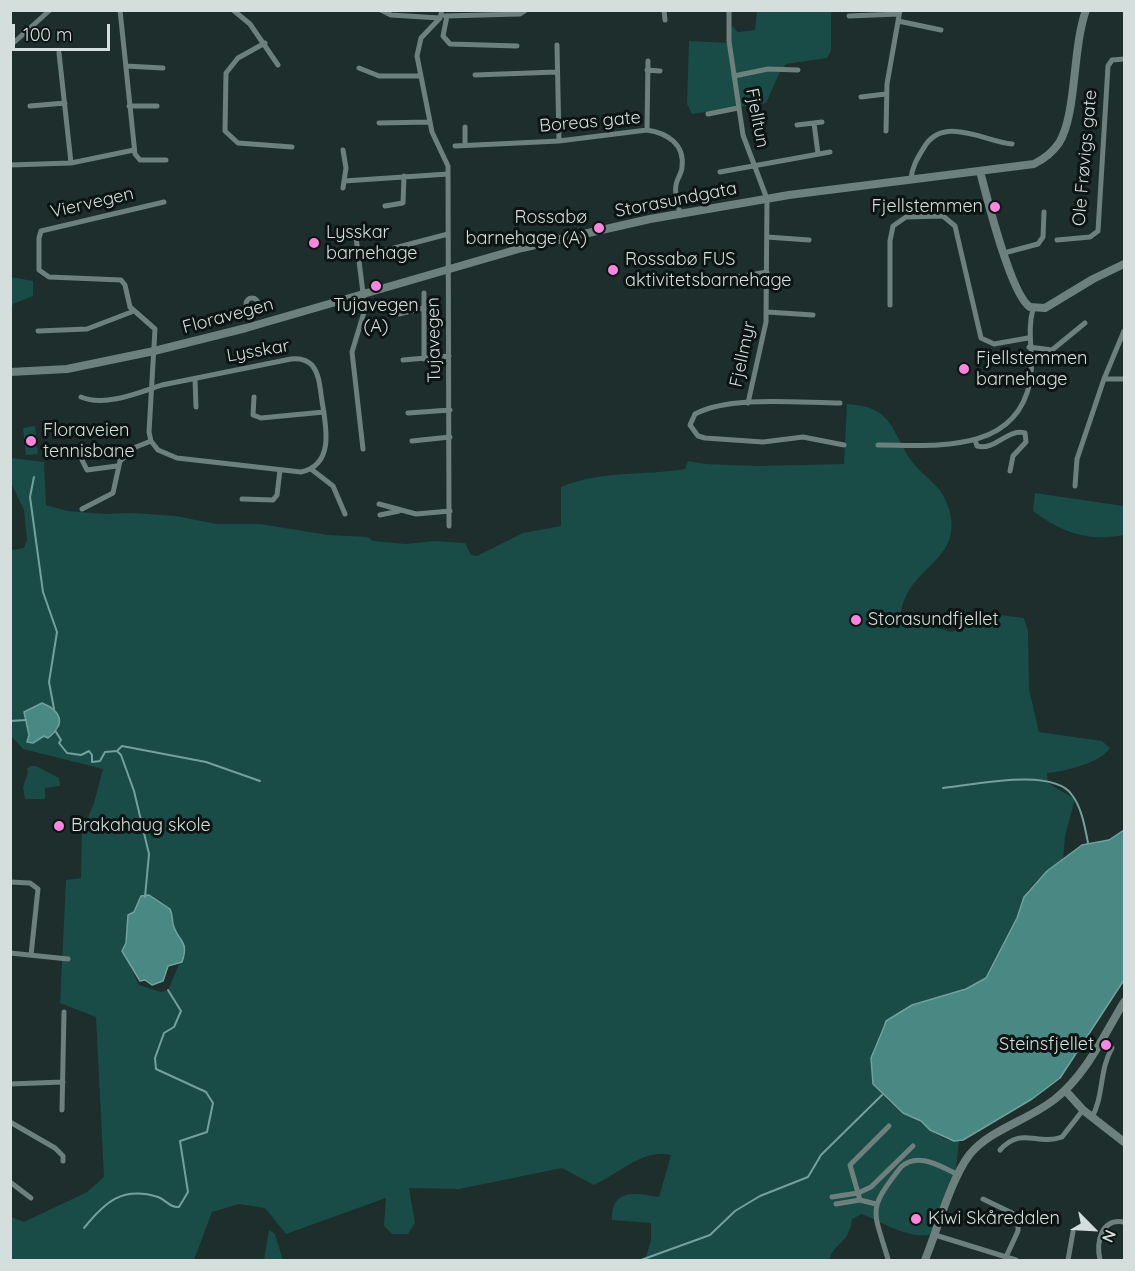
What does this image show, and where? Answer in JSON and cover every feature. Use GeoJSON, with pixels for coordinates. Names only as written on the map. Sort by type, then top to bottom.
{"type":"FeatureCollection","features":[{"type":"Feature","properties":{"kind":"street"},"geometry":{"type":"LineString","coordinates":[[10,46],[50,10]]}},
{"type":"Feature","properties":{"kind":"street"},"geometry":{"type":"LineString","coordinates":[[120,10],[136,157],[144,161],[166,160]]}},
{"type":"Feature","properties":{"kind":"street"},"geometry":{"type":"LineString","coordinates":[[233,10],[250,24],[278,65]]}},
{"type":"Feature","properties":{"kind":"street"},"geometry":{"type":"LineString","coordinates":[[381,10],[391,15],[520,15],[526,10]]}},
{"type":"Feature","properties":{"kind":"street"},"geometry":{"type":"LineString","coordinates":[[664,10],[665,20]]}},
{"type":"Feature","properties":{"kind":"street","name":"Fjelltun"},"geometry":{"type":"LineString","coordinates":[[729,10],[738,108],[752,165],[767,199]]}},
{"type":"Feature","properties":{"kind":"street","name":"Storasundgata"},"geometry":{"type":"LineString","coordinates":[[449,269],[568,237],[680,213],[767,199],[1034,164],[1044,159],[1058,144],[1065,128],[1076,45],[1086,10]]}},
{"type":"Feature","properties":{"kind":"street"},"geometry":{"type":"LineString","coordinates":[[443,15],[443,36],[450,44],[517,46]]}},
{"type":"Feature","properties":{"kind":"street","name":"Tujavegen"},"geometry":{"type":"LineString","coordinates":[[443,15],[424,34],[417,47],[430,122],[434,138],[446,156],[448,174],[449,526]]}},
{"type":"Feature","properties":{"kind":"street"},"geometry":{"type":"LineString","coordinates":[[849,16],[899,15],[941,30]]}},
{"type":"Feature","properties":{"kind":"street"},"geometry":{"type":"LineString","coordinates":[[886,131],[886,94],[899,15]]}},
{"type":"Feature","properties":{"kind":"street"},"geometry":{"type":"LineString","coordinates":[[265,43],[238,58],[226,73],[225,131],[238,144],[292,147]]}},
{"type":"Feature","properties":{"kind":"street"},"geometry":{"type":"LineString","coordinates":[[557,45],[559,141]]}},
{"type":"Feature","properties":{"kind":"street"},"geometry":{"type":"LineString","coordinates":[[59,53],[71,162]]}},
{"type":"Feature","properties":{"kind":"street","name":"Ole Frøvigs gate"},"geometry":{"type":"LineString","coordinates":[[1056,240],[1090,237],[1098,231],[1108,66],[1112,60],[1125,59]]}},
{"type":"Feature","properties":{"kind":"street"},"geometry":{"type":"LineString","coordinates":[[647,130],[648,61]]}},
{"type":"Feature","properties":{"kind":"street"},"geometry":{"type":"LineString","coordinates":[[126,66],[163,68]]}},
{"type":"Feature","properties":{"kind":"street"},"geometry":{"type":"LineString","coordinates":[[359,68],[379,76],[421,76]]}},
{"type":"Feature","properties":{"kind":"street","name":"Fjelltun"},"geometry":{"type":"LineString","coordinates":[[734,76],[768,69],[798,70]]}},
{"type":"Feature","properties":{"kind":"street"},"geometry":{"type":"LineString","coordinates":[[647,70],[660,71]]}},
{"type":"Feature","properties":{"kind":"street"},"geometry":{"type":"LineString","coordinates":[[475,75],[556,72]]}},
{"type":"Feature","properties":{"kind":"street"},"geometry":{"type":"LineString","coordinates":[[861,97],[886,94]]}},
{"type":"Feature","properties":{"kind":"street"},"geometry":{"type":"LineString","coordinates":[[30,106],[65,103]]}},
{"type":"Feature","properties":{"kind":"street"},"geometry":{"type":"LineString","coordinates":[[129,106],[158,106]]}},
{"type":"Feature","properties":{"kind":"street"},"geometry":{"type":"LineString","coordinates":[[708,114],[738,108]]}},
{"type":"Feature","properties":{"kind":"street"},"geometry":{"type":"LineString","coordinates":[[379,123],[430,122]]}},
{"type":"Feature","properties":{"kind":"street"},"geometry":{"type":"LineString","coordinates":[[797,125],[822,122]]}},
{"type":"Feature","properties":{"kind":"street"},"geometry":{"type":"LineString","coordinates":[[814,123],[818,154]]}},
{"type":"Feature","properties":{"kind":"street"},"geometry":{"type":"LineString","coordinates":[[465,127],[465,145]]}},
{"type":"Feature","properties":{"kind":"street","name":"Boreas gate"},"geometry":{"type":"LineString","coordinates":[[455,146],[559,141],[647,130],[666,135],[679,147],[682,165],[676,187],[680,213]]}},
{"type":"Feature","properties":{"kind":"street"},"geometry":{"type":"LineString","coordinates":[[912,179],[916,160],[928,140],[936,134],[967,131],[991,141],[1012,144]]}},
{"type":"Feature","properties":{"kind":"street"},"geometry":{"type":"LineString","coordinates":[[10,165],[71,162],[134,150]]}},
{"type":"Feature","properties":{"kind":"street"},"geometry":{"type":"LineString","coordinates":[[343,150],[347,181],[343,188]]}},
{"type":"Feature","properties":{"kind":"street","name":"Fjelltun"},"geometry":{"type":"LineString","coordinates":[[720,172],[830,152]]}},
{"type":"Feature","properties":{"kind":"street"},"geometry":{"type":"LineString","coordinates":[[980,171],[1004,253],[1019,294],[1026,305],[1033,309],[1045,308],[1093,279],[1125,264]]}},
{"type":"Feature","properties":{"kind":"street"},"geometry":{"type":"LineString","coordinates":[[347,181],[448,174]]}},
{"type":"Feature","properties":{"kind":"street"},"geometry":{"type":"LineString","coordinates":[[385,206],[403,203],[404,176]]}},
{"type":"Feature","properties":{"kind":"street","name":"Fjellmyr"},"geometry":{"type":"LineString","coordinates":[[748,403],[764,340],[767,312],[767,199]]}},
{"type":"Feature","properties":{"kind":"street","name":"Viervegen"},"geometry":{"type":"LineString","coordinates":[[154,351],[155,329],[130,307],[125,285],[121,280],[43,275],[39,270],[39,238],[41,231],[47,228],[164,202]]}},
{"type":"Feature","properties":{"kind":"street"},"geometry":{"type":"LineString","coordinates":[[1004,253],[1038,244],[1043,237],[1044,212]]}},
{"type":"Feature","properties":{"kind":"street"},"geometry":{"type":"LineString","coordinates":[[890,305],[890,241],[893,226],[906,217],[943,216],[954,226],[981,338],[994,344],[1028,338]]}},
{"type":"Feature","properties":{"kind":"street"},"geometry":{"type":"LineString","coordinates":[[355,229],[364,292],[364,315],[352,352],[363,449]]}},
{"type":"Feature","properties":{"kind":"street"},"geometry":{"type":"LineString","coordinates":[[383,251],[448,234]]}},
{"type":"Feature","properties":{"kind":"street"},"geometry":{"type":"LineString","coordinates":[[767,237],[809,240]]}},
{"type":"Feature","properties":{"kind":"street","name":"Floravegen"},"geometry":{"type":"LineString","coordinates":[[10,372],[85,366],[154,351],[246,328],[449,269]]}},
{"type":"Feature","properties":{"kind":"street"},"geometry":{"type":"LineString","coordinates":[[708,282],[767,272]]}},
{"type":"Feature","properties":{"kind":"street"},"geometry":{"type":"LineString","coordinates":[[424,293],[424,358]]}},
{"type":"Feature","properties":{"kind":"street"},"geometry":{"type":"LineString","coordinates":[[399,314],[423,308]]}},
{"type":"Feature","properties":{"kind":"street"},"geometry":{"type":"LineString","coordinates":[[878,445],[947,445],[975,440],[1004,425],[1023,402],[1030,380],[1028,338],[1033,309]]}},
{"type":"Feature","properties":{"kind":"street"},"geometry":{"type":"LineString","coordinates":[[38,331],[87,328],[134,311]]}},
{"type":"Feature","properties":{"kind":"street","name":"Fjellmyr"},"geometry":{"type":"LineString","coordinates":[[767,312],[813,315]]}},
{"type":"Feature","properties":{"kind":"street"},"geometry":{"type":"LineString","coordinates":[[1029,347],[1052,350],[1085,323]]}},
{"type":"Feature","properties":{"kind":"street"},"geometry":{"type":"LineString","coordinates":[[1075,486],[1077,459],[1104,380],[1125,331]]}},
{"type":"Feature","properties":{"kind":"street"},"geometry":{"type":"LineString","coordinates":[[154,351],[151,441],[163,454],[177,458],[280,470],[301,472],[311,469],[333,486],[345,514]]}},
{"type":"Feature","properties":{"kind":"street"},"geometry":{"type":"LineString","coordinates":[[403,360],[449,357]]}},
{"type":"Feature","properties":{"kind":"street","name":"Lysskar"},"geometry":{"type":"LineString","coordinates":[[81,398],[95,402],[291,359],[304,360],[316,373],[324,412],[326,445],[320,459],[311,469]]}},
{"type":"Feature","properties":{"kind":"street"},"geometry":{"type":"LineString","coordinates":[[195,379],[196,407]]}},
{"type":"Feature","properties":{"kind":"street"},"geometry":{"type":"LineString","coordinates":[[1104,380],[1125,379]]}},
{"type":"Feature","properties":{"kind":"street"},"geometry":{"type":"LineString","coordinates":[[254,397],[253,415],[261,418],[324,412]]}},
{"type":"Feature","properties":{"kind":"street"},"geometry":{"type":"LineString","coordinates":[[840,404],[748,403],[702,410],[691,419],[693,431],[705,438],[763,442],[803,436],[843,445]]}},
{"type":"Feature","properties":{"kind":"street"},"geometry":{"type":"LineString","coordinates":[[408,413],[450,410]]}},
{"type":"Feature","properties":{"kind":"street"},"geometry":{"type":"LineString","coordinates":[[975,440],[977,446],[987,447],[1016,432],[1025,433],[1026,442],[1013,456],[1010,471]]}},
{"type":"Feature","properties":{"kind":"street"},"geometry":{"type":"LineString","coordinates":[[412,441],[450,437]]}},
{"type":"Feature","properties":{"kind":"street"},"geometry":{"type":"LineString","coordinates":[[82,509],[113,493],[117,485],[117,466],[130,451],[151,441]]}},
{"type":"Feature","properties":{"kind":"street"},"geometry":{"type":"LineString","coordinates":[[82,460],[87,470],[117,466]]}},
{"type":"Feature","properties":{"kind":"street"},"geometry":{"type":"LineString","coordinates":[[242,499],[273,500],[277,495],[280,470]]}},
{"type":"Feature","properties":{"kind":"street"},"geometry":{"type":"LineString","coordinates":[[379,504],[416,514],[450,512]]}},
{"type":"Feature","properties":{"kind":"street"},"geometry":{"type":"LineString","coordinates":[[380,515],[400,511]]}},
{"type":"Feature","properties":{"kind":"street"},"geometry":{"type":"LineString","coordinates":[[10,882],[30,883],[38,889],[31,955]]}},
{"type":"Feature","properties":{"kind":"street"},"geometry":{"type":"LineString","coordinates":[[10,953],[68,959]]}},
{"type":"Feature","properties":{"kind":"street"},"geometry":{"type":"LineString","coordinates":[[926,1260],[959,1175],[972,1152],[985,1141],[1041,1109],[1065,1090],[1083,1070],[1125,1002]]}},
{"type":"Feature","properties":{"kind":"street"},"geometry":{"type":"LineString","coordinates":[[62,1110],[64,1012]]}},
{"type":"Feature","properties":{"kind":"street"},"geometry":{"type":"LineString","coordinates":[[1092,1117],[1096,1109],[1103,1067],[1112,1048]]}},
{"type":"Feature","properties":{"kind":"street"},"geometry":{"type":"LineString","coordinates":[[10,1084],[63,1082]]}},
{"type":"Feature","properties":{"kind":"street"},"geometry":{"type":"LineString","coordinates":[[1065,1090],[1083,1110],[1125,1142]]}},
{"type":"Feature","properties":{"kind":"street"},"geometry":{"type":"LineString","coordinates":[[1000,1150],[1006,1143],[1018,1137],[1050,1139],[1062,1137],[1083,1110]]}},
{"type":"Feature","properties":{"kind":"street"},"geometry":{"type":"LineString","coordinates":[[10,1122],[55,1148],[63,1156],[63,1161]]}},
{"type":"Feature","properties":{"kind":"street"},"geometry":{"type":"LineString","coordinates":[[860,1200],[850,1169],[852,1162],[889,1126]]}},
{"type":"Feature","properties":{"kind":"street"},"geometry":{"type":"LineString","coordinates":[[832,1197],[871,1187],[914,1146]]}},
{"type":"Feature","properties":{"kind":"street"},"geometry":{"type":"LineString","coordinates":[[888,1259],[875,1216],[876,1204],[901,1167],[912,1160],[924,1161],[959,1175]]}},
{"type":"Feature","properties":{"kind":"street"},"geometry":{"type":"LineString","coordinates":[[10,1182],[31,1198]]}},
{"type":"Feature","properties":{"kind":"street"},"geometry":{"type":"LineString","coordinates":[[836,1204],[860,1200],[876,1204]]}},
{"type":"Feature","properties":{"kind":"street"},"geometry":{"type":"LineString","coordinates":[[984,1200],[1012,1213],[1018,1220],[1018,1231],[1006,1257]]}},
{"type":"Feature","properties":{"kind":"street"},"geometry":{"type":"LineString","coordinates":[[1100,1260],[1098,1244],[1103,1230],[1114,1222],[1125,1222]]}},
{"type":"Feature","properties":{"kind":"street"},"geometry":{"type":"LineString","coordinates":[[1068,1260],[1073,1232]]}},
{"type":"Feature","properties":{"kind":"street"},"geometry":{"type":"LineString","coordinates":[[935,1235],[1016,1260]]}},
{"type":"Feature","properties":{"kind":"shaded area"},"geometry":{"type":"Polygon","coordinates":[[[757,11],[831,11],[831,51],[827,58],[786,64],[766,103],[692,114],[687,104],[689,41],[730,43],[729,23],[738,32],[755,30],[757,11]]]}},
{"type":"Feature","properties":{"kind":"shaded area"},"geometry":{"type":"Polygon","coordinates":[[[11,277],[33,281],[33,296],[13,304],[11,309],[11,277]]]}},
{"type":"Feature","properties":{"kind":"shaded area"},"geometry":{"type":"Polygon","coordinates":[[[847,404],[880,413],[891,426],[912,462],[942,494],[951,521],[950,538],[944,551],[913,585],[905,599],[901,616],[951,632],[1000,615],[1024,618],[1028,631],[1029,689],[1039,732],[1102,741],[1110,748],[1091,762],[1063,771],[1047,773],[1048,783],[1075,799],[1065,836],[1063,860],[1041,876],[1027,892],[1011,931],[988,976],[976,986],[962,992],[915,1005],[901,1012],[889,1022],[874,1048],[873,1075],[885,1097],[904,1113],[940,1136],[959,1140],[956,1170],[936,1233],[917,1235],[908,1233],[862,1214],[852,1219],[848,1234],[829,1260],[645,1260],[651,1240],[651,1223],[612,1220],[613,1210],[616,1202],[626,1195],[642,1194],[659,1197],[671,1155],[661,1154],[641,1159],[594,1185],[562,1168],[459,1189],[409,1188],[415,1223],[408,1234],[392,1234],[384,1226],[386,1198],[286,1234],[265,1208],[239,1204],[212,1212],[194,1260],[11,1260],[11,1217],[24,1222],[87,1192],[104,1177],[96,1017],[60,1003],[66,880],[81,878],[82,832],[94,803],[103,769],[23,749],[11,736],[11,550],[24,548],[27,540],[24,510],[11,483],[11,458],[44,462],[46,505],[67,511],[176,516],[216,524],[260,524],[406,544],[434,541],[465,543],[471,555],[477,556],[523,533],[561,526],[561,487],[591,478],[685,469],[688,461],[758,466],[844,464],[847,404]],[[24,712],[29,735],[27,742],[44,736],[49,738],[60,728],[24,712]],[[132,952],[130,965],[139,985],[161,992],[168,990],[182,957],[132,952]]]}},
{"type":"Feature","properties":{"kind":"shaded area","name":"Floraveien tennisbane"},"geometry":{"type":"Polygon","coordinates":[[[35,426],[38,454],[26,455],[23,428],[35,426]]]}},
{"type":"Feature","properties":{"kind":"shaded area"},"geometry":{"type":"Polygon","coordinates":[[[1035,493],[1124,506],[1124,535],[1087,536],[1054,525],[1033,511],[1035,493]]]}},
{"type":"Feature","properties":{"kind":"shaded area"},"geometry":{"type":"Polygon","coordinates":[[[42,703],[54,710],[59,723],[54,733],[48,738],[44,736],[33,743],[27,742],[29,735],[24,712],[42,703]]]}},
{"type":"Feature","properties":{"kind":"shaded area"},"geometry":{"type":"Polygon","coordinates":[[[30,766],[36,766],[59,778],[60,786],[45,788],[45,799],[25,799],[23,787],[27,769],[30,766]]]}},
{"type":"Feature","properties":{"kind":"shaded area"},"geometry":{"type":"Polygon","coordinates":[[[1124,830],[1124,980],[1060,1078],[1032,1099],[963,1140],[954,1141],[930,1130],[921,1121],[903,1113],[873,1084],[871,1058],[886,1021],[912,1005],[966,989],[986,978],[1017,918],[1024,897],[1047,871],[1082,845],[1109,840],[1124,830]]]}},
{"type":"Feature","properties":{"kind":"shaded area"},"geometry":{"type":"Polygon","coordinates":[[[149,895],[170,909],[175,930],[185,949],[182,962],[168,966],[163,981],[152,985],[145,980],[140,981],[122,951],[126,943],[128,915],[134,912],[141,896],[149,895]]]}},
{"type":"Feature","properties":{"kind":"shaded area"},"geometry":{"type":"Polygon","coordinates":[[[269,1230],[275,1234],[283,1260],[264,1260],[269,1230]]]}},
{"type":"Feature","properties":{"kind":"waterway"},"geometry":{"type":"LineString","coordinates":[[34,477],[30,497],[43,592],[57,632],[49,682],[54,709]]}},
{"type":"Feature","properties":{"kind":"waterway"},"geometry":{"type":"LineString","coordinates":[[10,721],[26,720]]}},
{"type":"Feature","properties":{"kind":"waterway"},"geometry":{"type":"LineString","coordinates":[[56,732],[61,740],[59,743],[67,753],[81,755],[89,751],[92,755],[92,762],[100,761],[105,752],[117,751],[121,755],[134,791],[149,854],[145,897]]}},
{"type":"Feature","properties":{"kind":"waterway"},"geometry":{"type":"LineString","coordinates":[[117,751],[122,746],[206,762],[260,781]]}},
{"type":"Feature","properties":{"kind":"waterway"},"geometry":{"type":"LineString","coordinates":[[943,788],[1012,780],[1048,782],[1062,787],[1072,795],[1078,806],[1088,843]]}},
{"type":"Feature","properties":{"kind":"waterway"},"geometry":{"type":"LineString","coordinates":[[84,1228],[107,1204],[124,1195],[145,1194],[158,1197],[179,1207],[188,1192],[180,1141],[207,1132],[213,1103],[206,1092],[156,1069],[155,1058],[164,1033],[174,1027],[181,1011],[168,990]]}},
{"type":"Feature","properties":{"kind":"waterway"},"geometry":{"type":"LineString","coordinates":[[641,1260],[710,1235],[735,1211],[760,1196],[808,1177],[821,1155],[882,1095]]}},
{"type":"Feature","properties":{"kind":"place","name":"Fjellstemmen"},"geometry":{"type":"Point","coordinates":[995,207]}},
{"type":"Feature","properties":{"kind":"place","name":"Rossabø barnehage (A)"},"geometry":{"type":"Point","coordinates":[599,228]}},
{"type":"Feature","properties":{"kind":"place","name":"Lysskar barnehage"},"geometry":{"type":"Point","coordinates":[314,243]}},
{"type":"Feature","properties":{"kind":"place","name":"Rossabø FUS aktivitetsbarnehage"},"geometry":{"type":"Point","coordinates":[613,270]}},
{"type":"Feature","properties":{"kind":"place","name":"Tujavegen (A)"},"geometry":{"type":"Point","coordinates":[376,286]}},
{"type":"Feature","properties":{"kind":"place","name":"Fjellstemmen barnehage"},"geometry":{"type":"Point","coordinates":[964,369]}},
{"type":"Feature","properties":{"kind":"place","name":"Floraveien tennisbane"},"geometry":{"type":"Point","coordinates":[31,441]}},
{"type":"Feature","properties":{"kind":"place","name":"Storasundfjellet"},"geometry":{"type":"Point","coordinates":[856,620]}},
{"type":"Feature","properties":{"kind":"place","name":"Brakahaug skole"},"geometry":{"type":"Point","coordinates":[59,826]}},
{"type":"Feature","properties":{"kind":"place","name":"Steinsfjellet"},"geometry":{"type":"Point","coordinates":[1106,1045]}},
{"type":"Feature","properties":{"kind":"place","name":"Kiwi Skåredalen"},"geometry":{"type":"Point","coordinates":[916,1219]}}]}
